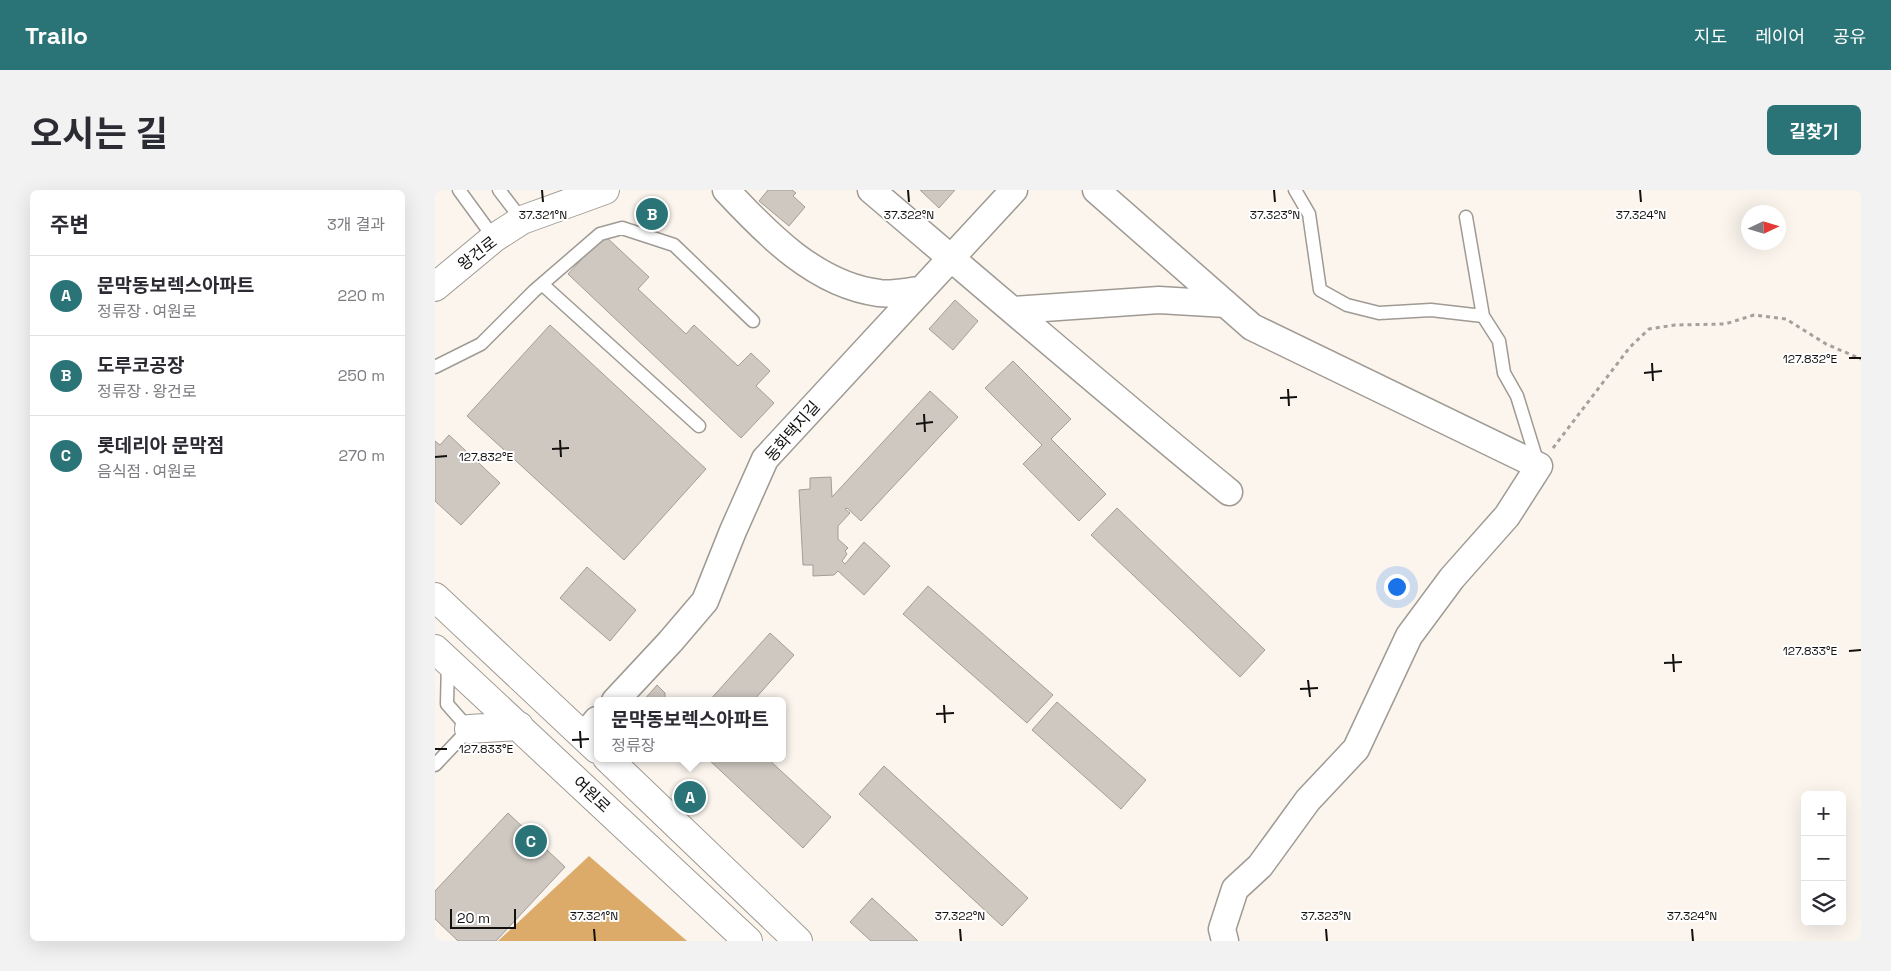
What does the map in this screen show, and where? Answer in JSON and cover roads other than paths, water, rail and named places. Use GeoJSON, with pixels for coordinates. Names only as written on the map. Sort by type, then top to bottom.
{"type":"FeatureCollection","features":[{"type":"Feature","properties":{"kind":"main road","name":"왕건로"},"geometry":{"type":"LineString","coordinates":[[435,287],[494,238],[522,220],[605,190]]}},
{"type":"Feature","properties":{"kind":"main road"},"geometry":{"type":"LineString","coordinates":[[435,597],[593,735],[560,764]]}},
{"type":"Feature","properties":{"kind":"main road","name":"여원로"},"geometry":{"type":"LineString","coordinates":[[441,655],[748,941]]}},
{"type":"Feature","properties":{"kind":"main road"},"geometry":{"type":"LineString","coordinates":[[469,729],[519,726]]}},
{"type":"Feature","properties":{"kind":"main road"},"geometry":{"type":"LineString","coordinates":[[611,762],[798,941]]}},
{"type":"Feature","properties":{"kind":"street"},"geometry":{"type":"LineString","coordinates":[[726,190],[763,230],[797,257],[833,281],[880,294],[921,290]]}},
{"type":"Feature","properties":{"kind":"street"},"geometry":{"type":"LineString","coordinates":[[871,190],[1014,310],[1135,416],[1229,492]]}},
{"type":"Feature","properties":{"kind":"street","name":"동화택지길"},"geometry":{"type":"LineString","coordinates":[[619,697],[705,601],[765,459],[1013,190]]}},
{"type":"Feature","properties":{"kind":"street"},"geometry":{"type":"LineString","coordinates":[[1096,190],[1252,327],[1539,466],[1507,516],[1452,578],[1409,636],[1356,749],[1308,800],[1260,866],[1235,889],[1222,929],[1225,941]]}},
{"type":"Feature","properties":{"kind":"street"},"geometry":{"type":"LineString","coordinates":[[1014,310],[1159,300],[1226,304]]}},
{"type":"Feature","properties":{"kind":"lane"},"geometry":{"type":"LineString","coordinates":[[459,190],[494,238]]}},
{"type":"Feature","properties":{"kind":"lane"},"geometry":{"type":"LineString","coordinates":[[499,190],[522,220]]}},
{"type":"Feature","properties":{"kind":"lane"},"geometry":{"type":"LineString","coordinates":[[1295,190],[1309,214],[1317,256],[1320,290],[1347,305],[1379,313],[1431,310],[1483,316]]}},
{"type":"Feature","properties":{"kind":"lane"},"geometry":{"type":"LineString","coordinates":[[1466,217],[1483,316],[1499,341],[1504,373],[1517,396],[1539,466]]}},
{"type":"Feature","properties":{"kind":"lane"},"geometry":{"type":"LineString","coordinates":[[435,367],[481,344],[542,284],[600,234],[622,228],[674,245],[753,321]]}},
{"type":"Feature","properties":{"kind":"lane"},"geometry":{"type":"LineString","coordinates":[[542,284],[699,426]]}},
{"type":"Feature","properties":{"kind":"lane"},"geometry":{"type":"LineString","coordinates":[[435,765],[469,729],[447,704],[441,655]]}},
{"type":"Feature","properties":{"kind":"place","name":"도루코공장"},"geometry":{"type":"Point","coordinates":[652,214]}},
{"type":"Feature","properties":{"kind":"place","name":"문막동보렉스아파트"},"geometry":{"type":"Point","coordinates":[690,797]}},
{"type":"Feature","properties":{"kind":"place","name":"롯데리아 문막점"},"geometry":{"type":"Point","coordinates":[531,841]}}]}
